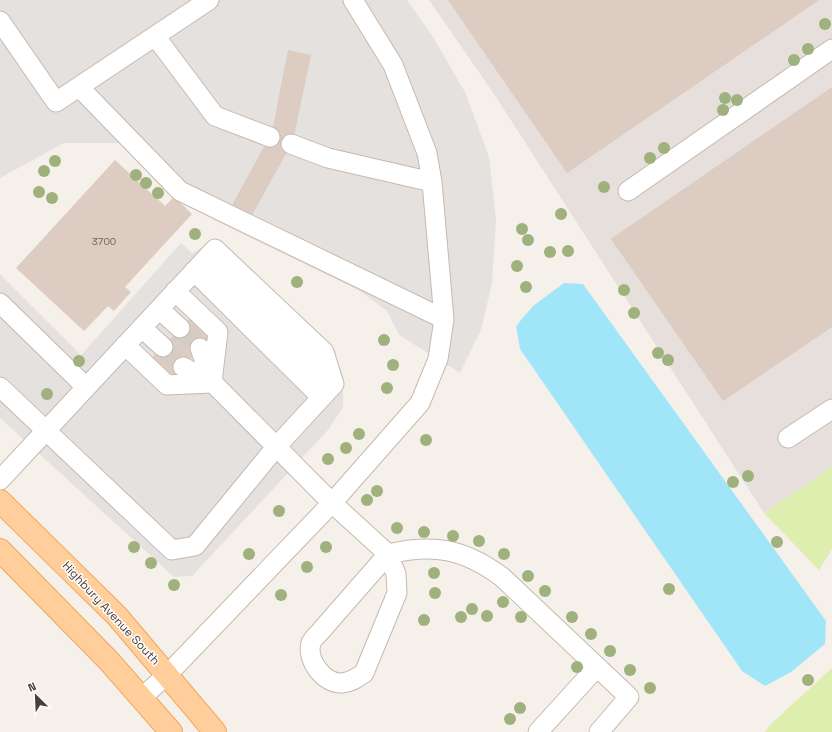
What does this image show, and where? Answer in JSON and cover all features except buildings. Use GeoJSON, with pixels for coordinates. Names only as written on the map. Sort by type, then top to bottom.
{"type":"FeatureCollection","features":[{"type":"Feature","properties":{"kind":"main road","name":"Highbury Avenue South"},"geometry":{"type":"LineString","coordinates":[[0,501],[117,616],[216,732]]}},
{"type":"Feature","properties":{"kind":"main road"},"geometry":{"type":"LineString","coordinates":[[0,550],[109,661],[171,732]]}},
{"type":"Feature","properties":{"kind":"lane"},"geometry":{"type":"LineString","coordinates":[[0,21],[56,102],[209,0]]}},
{"type":"Feature","properties":{"kind":"lane"},"geometry":{"type":"LineString","coordinates":[[141,698],[168,674],[332,503],[420,403],[438,359],[444,319],[432,182],[427,153],[393,65],[353,0]]}},
{"type":"Feature","properties":{"kind":"lane"},"geometry":{"type":"LineString","coordinates":[[155,36],[215,116],[270,137]]}},
{"type":"Feature","properties":{"kind":"lane"},"geometry":{"type":"LineString","coordinates":[[628,191],[832,49]]}},
{"type":"Feature","properties":{"kind":"lane"},"geometry":{"type":"LineString","coordinates":[[79,87],[180,191],[444,319]]}},
{"type":"Feature","properties":{"kind":"lane"},"geometry":{"type":"LineString","coordinates":[[291,144],[328,158],[432,182]]}},
{"type":"Feature","properties":{"kind":"lane"},"geometry":{"type":"LineString","coordinates":[[0,480],[205,260]]}},
{"type":"Feature","properties":{"kind":"lane"},"geometry":{"type":"LineString","coordinates":[[0,387],[172,550],[195,546],[276,447],[334,384],[205,260]]}},
{"type":"Feature","properties":{"kind":"lane"},"geometry":{"type":"LineString","coordinates":[[205,260],[321,397]]}},
{"type":"Feature","properties":{"kind":"lane"},"geometry":{"type":"LineString","coordinates":[[175,291],[218,332],[212,382]]}},
{"type":"Feature","properties":{"kind":"lane"},"geometry":{"type":"LineString","coordinates":[[0,303],[86,387]]}},
{"type":"Feature","properties":{"kind":"lane"},"geometry":{"type":"LineString","coordinates":[[159,309],[180,328]]}},
{"type":"Feature","properties":{"kind":"lane"},"geometry":{"type":"LineString","coordinates":[[142,328],[163,347]]}},
{"type":"Feature","properties":{"kind":"lane"},"geometry":{"type":"LineString","coordinates":[[125,345],[167,385],[212,382]]}},
{"type":"Feature","properties":{"kind":"lane"},"geometry":{"type":"LineString","coordinates":[[200,348],[212,382]]}},
{"type":"Feature","properties":{"kind":"lane"},"geometry":{"type":"LineString","coordinates":[[183,367],[212,382],[332,503],[388,554],[396,574],[397,593],[364,673],[352,681],[340,683],[327,679],[317,670],[312,656],[311,643],[318,633],[388,554],[421,548],[442,549],[484,564],[502,577],[629,697],[598,732]]}},
{"type":"Feature","properties":{"kind":"lane"},"geometry":{"type":"LineString","coordinates":[[788,438],[832,409]]}},
{"type":"Feature","properties":{"kind":"lane"},"geometry":{"type":"LineString","coordinates":[[538,732],[597,667]]}},
{"type":"Feature","properties":{"kind":"shaded area"},"geometry":{"type":"Polygon","coordinates":[[[0,0],[407,0],[433,37],[465,92],[489,157],[496,219],[492,283],[481,330],[460,373],[399,335],[387,311],[360,291],[212,219],[180,197],[123,143],[64,143],[0,178],[0,0]]]}},
{"type":"Feature","properties":{"kind":"shaded area"},"geometry":{"type":"Polygon","coordinates":[[[429,0],[832,0],[832,467],[764,513],[492,91],[429,0]]]}},
{"type":"Feature","properties":{"kind":"shaded area"},"geometry":{"type":"Polygon","coordinates":[[[181,243],[192,253],[205,246],[224,251],[334,356],[343,381],[343,407],[328,430],[192,576],[174,577],[0,418],[0,274],[81,355],[181,243]]]}},
{"type":"Feature","properties":{"kind":"green space"},"geometry":{"type":"Polygon","coordinates":[[[832,467],[832,549],[819,570],[764,513],[832,467]]]}},
{"type":"Feature","properties":{"kind":"green space"},"geometry":{"type":"Polygon","coordinates":[[[832,668],[832,732],[765,732],[771,724],[832,668]]]}},
{"type":"Feature","properties":{"kind":"water"},"geometry":{"type":"Polygon","coordinates":[[[564,283],[583,284],[826,621],[825,644],[791,672],[765,686],[742,671],[520,349],[516,326],[533,306],[564,283]]]}},
{"type":"Feature","properties":{"kind":"tunnel"},"geometry":{"type":"LineString","coordinates":[[180,328],[200,348]]}},
{"type":"Feature","properties":{"kind":"tunnel"},"geometry":{"type":"LineString","coordinates":[[163,347],[183,367]]}}]}
